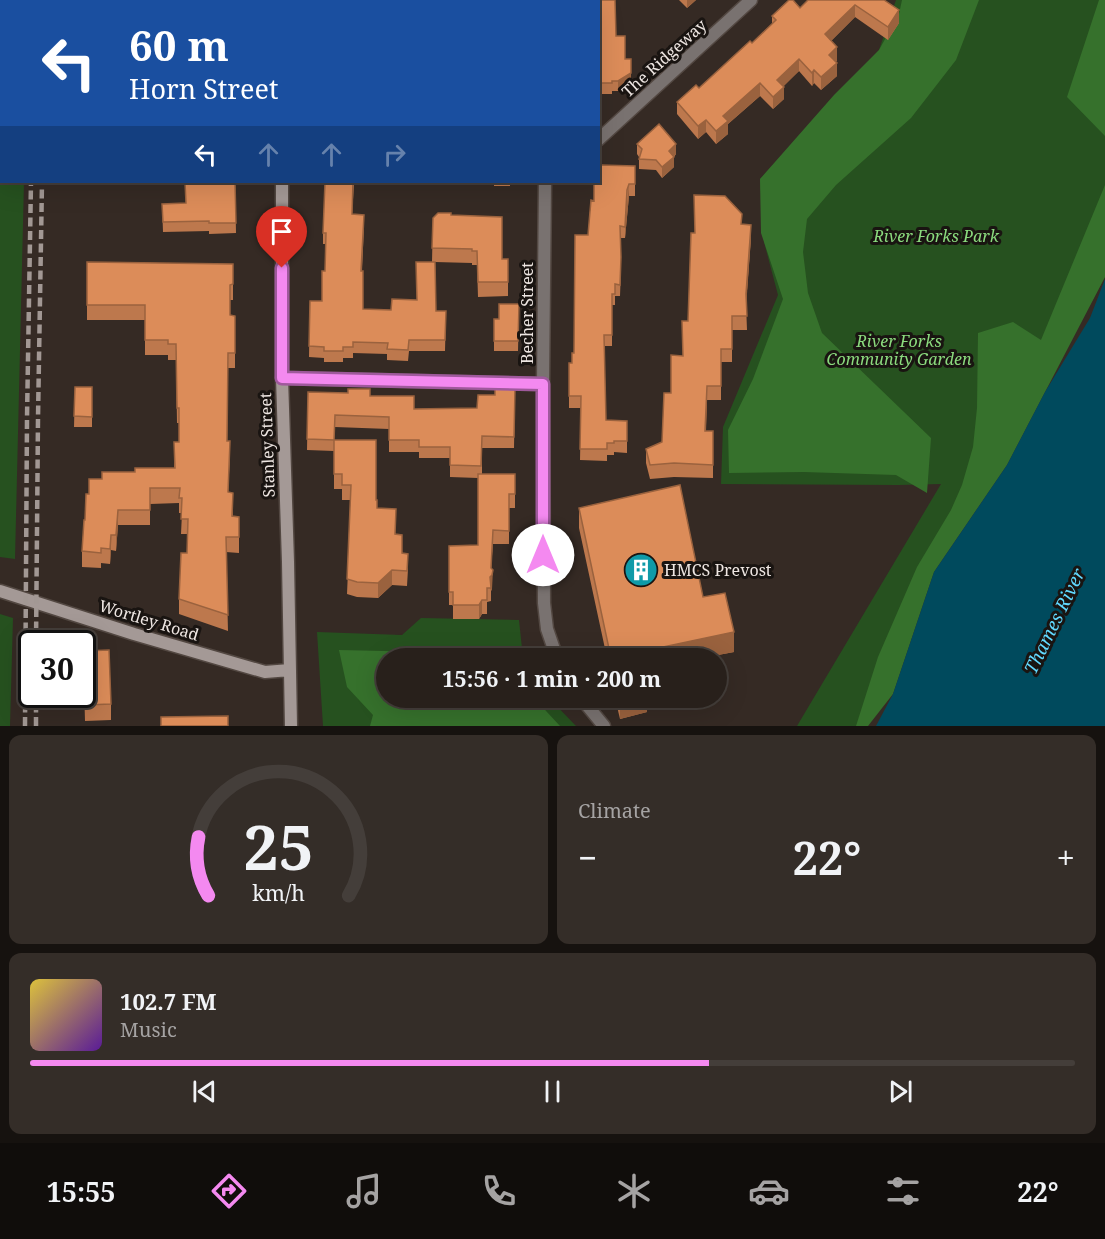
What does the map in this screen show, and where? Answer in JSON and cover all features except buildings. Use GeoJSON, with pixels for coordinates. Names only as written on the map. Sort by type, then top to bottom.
{"type":"FeatureCollection","features":[{"type":"Feature","properties":{"kind":"main road","name":"Stanley Street"},"geometry":{"type":"LineString","coordinates":[[282,183],[282,378],[291,726]]}},
{"type":"Feature","properties":{"kind":"main road","name":"Wortley Road"},"geometry":{"type":"LineString","coordinates":[[0,591],[134,634],[265,672],[290,670]]}},
{"type":"Feature","properties":{"kind":"street","name":"The Ridgeway"},"geometry":{"type":"LineString","coordinates":[[600,138],[751,0]]}},
{"type":"Feature","properties":{"kind":"street","name":"Becher Street"},"geometry":{"type":"LineString","coordinates":[[544,183],[544,603],[547,629],[554,648]]}},
{"type":"Feature","properties":{"kind":"street"},"geometry":{"type":"LineString","coordinates":[[282,378],[543,384]]}},
{"type":"Feature","properties":{"kind":"street"},"geometry":{"type":"LineString","coordinates":[[589,708],[604,726]]}},
{"type":"Feature","properties":{"kind":"green space","name":"River Forks Park"},"geometry":{"type":"Polygon","coordinates":[[[896,0],[1105,0],[1105,277],[1063,355],[934,572],[868,726],[797,726],[941,484],[721,484],[723,427],[778,295],[764,242],[760,179],[879,50],[896,0]]]}},
{"type":"Feature","properties":{"kind":"green space"},"geometry":{"type":"Polygon","coordinates":[[[902,0],[979,0],[956,60],[911,118],[836,185],[807,219],[803,252],[808,293],[822,333],[931,438],[927,493],[896,475],[804,472],[729,473],[728,430],[753,379],[783,299],[761,233],[760,179],[834,95],[879,50],[899,14],[902,0]]]}},
{"type":"Feature","properties":{"kind":"green space"},"geometry":{"type":"Polygon","coordinates":[[[1099,0],[1105,0],[1105,136],[1067,97],[1099,0]]]}},
{"type":"Feature","properties":{"kind":"green space"},"geometry":{"type":"Polygon","coordinates":[[[0,183],[24,183],[15,559],[0,557],[0,183]]]}},
{"type":"Feature","properties":{"kind":"green space"},"geometry":{"type":"Polygon","coordinates":[[[1105,185],[1105,277],[1007,465],[934,572],[893,694],[868,726],[856,726],[878,657],[917,567],[951,510],[962,485],[973,447],[977,408],[978,333],[1013,322],[1041,340],[1105,185]]]}},
{"type":"Feature","properties":{"kind":"green space"},"geometry":{"type":"Polygon","coordinates":[[[0,614],[13,618],[10,726],[0,726],[0,614]]]}},
{"type":"Feature","properties":{"kind":"green space"},"geometry":{"type":"Polygon","coordinates":[[[421,618],[519,620],[522,648],[376,648],[376,708],[559,708],[576,726],[323,726],[317,632],[402,635],[421,618]]]}},
{"type":"Feature","properties":{"kind":"green space"},"geometry":{"type":"Polygon","coordinates":[[[339,650],[376,651],[376,708],[543,708],[560,726],[370,726],[373,715],[347,687],[339,650]]]}},
{"type":"Feature","properties":{"kind":"water","name":"Thames River"},"geometry":{"type":"Polygon","coordinates":[[[1105,279],[1105,726],[876,726],[893,694],[934,572],[1007,465],[1045,392],[1090,318],[1105,279]]]}},
{"type":"Feature","properties":{"kind":"railway"},"geometry":{"type":"LineString","coordinates":[[25,726],[31,183]]}},
{"type":"Feature","properties":{"kind":"railway"},"geometry":{"type":"LineString","coordinates":[[36,630],[42,183]]}},
{"type":"Feature","properties":{"kind":"railway"},"geometry":{"type":"LineString","coordinates":[[36,708],[36,726]]}},
{"type":"Feature","properties":{"kind":"place","name":"HMCS Prevost"},"geometry":{"type":"Point","coordinates":[641,570]}},
{"type":"Feature","properties":{"kind":"route"},"geometry":{"type":"LineString","coordinates":[[282,268],[282,378],[543,384],[543,555]]}},
{"type":"Feature","properties":{"kind":"park label","name":"River Forks Community Garden"},"geometry":{"type":"Point","coordinates":[899,350]}}]}
